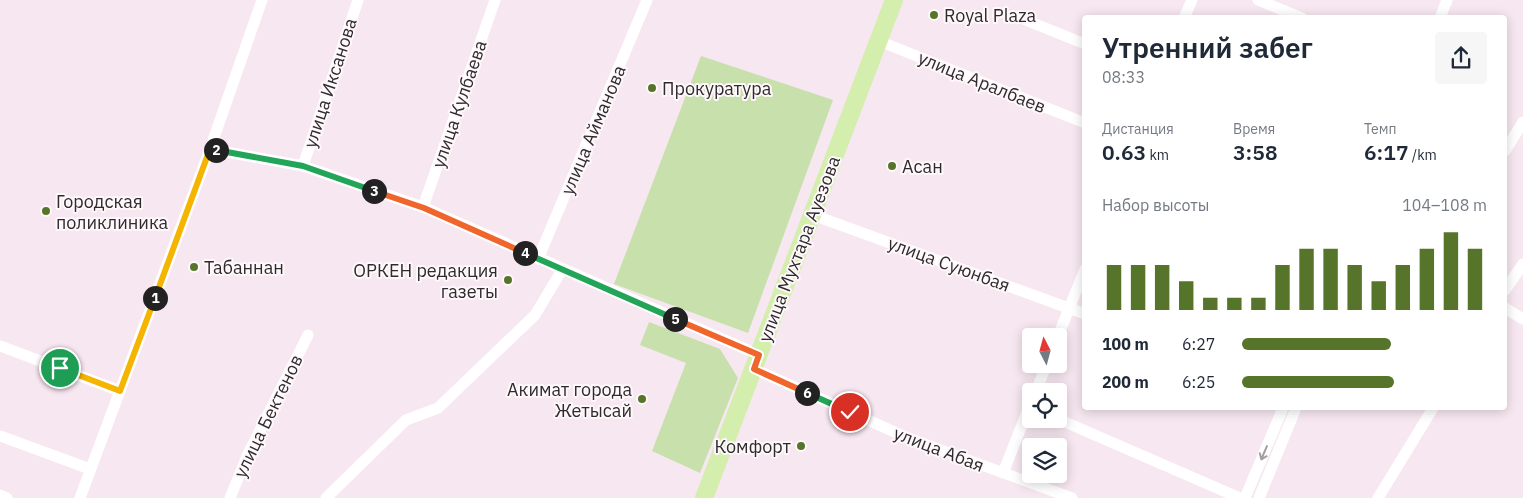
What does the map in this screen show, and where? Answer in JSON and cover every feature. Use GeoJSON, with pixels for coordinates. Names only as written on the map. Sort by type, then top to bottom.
{"type":"FeatureCollection","features":[{"type":"Feature","properties":{"kind":"main road","name":"улица Мухтара Ауезова"},"geometry":{"type":"LineString","coordinates":[[704,498],[894,0]]}},
{"type":"Feature","properties":{"kind":"street"},"geometry":{"type":"LineString","coordinates":[[80,498],[210,149],[262,0]]}},
{"type":"Feature","properties":{"kind":"street","name":"улица Иксанова"},"geometry":{"type":"LineString","coordinates":[[303,166],[358,0]]}},
{"type":"Feature","properties":{"kind":"street","name":"улица Кулбаева"},"geometry":{"type":"LineString","coordinates":[[424,208],[495,0]]}},
{"type":"Feature","properties":{"kind":"street","name":"улица Айманова"},"geometry":{"type":"LineString","coordinates":[[538,259],[647,0]]}},
{"type":"Feature","properties":{"kind":"street"},"geometry":{"type":"LineString","coordinates":[[1185,15],[1192,0]]}},
{"type":"Feature","properties":{"kind":"street"},"geometry":{"type":"LineString","coordinates":[[1258,0],[1295,15]]}},
{"type":"Feature","properties":{"kind":"street"},"geometry":{"type":"LineString","coordinates":[[1441,15],[1447,0]]}},
{"type":"Feature","properties":{"kind":"street"},"geometry":{"type":"LineString","coordinates":[[1018,17],[1082,43]]}},
{"type":"Feature","properties":{"kind":"street","name":"улица Аралбаев"},"geometry":{"type":"LineString","coordinates":[[879,41],[1082,122]]}},
{"type":"Feature","properties":{"kind":"street"},"geometry":{"type":"LineString","coordinates":[[1507,148],[1523,122]]}},
{"type":"Feature","properties":{"kind":"street","name":"улица Абая"},"geometry":{"type":"LineString","coordinates":[[210,149],[303,166],[424,208],[562,270],[756,362],[908,438],[1003,473],[1040,493],[1072,498]]}},
{"type":"Feature","properties":{"kind":"street","name":"улица Суюнбая"},"geometry":{"type":"LineString","coordinates":[[813,215],[1082,313]]}},
{"type":"Feature","properties":{"kind":"street"},"geometry":{"type":"LineString","coordinates":[[1507,287],[1523,264]]}},
{"type":"Feature","properties":{"kind":"street"},"geometry":{"type":"LineString","coordinates":[[326,498],[406,420],[438,408],[535,315],[562,270]]}},
{"type":"Feature","properties":{"kind":"street"},"geometry":{"type":"LineString","coordinates":[[1062,328],[1082,278]]}},
{"type":"Feature","properties":{"kind":"street"},"geometry":{"type":"LineString","coordinates":[[1507,309],[1523,319]]}},
{"type":"Feature","properties":{"kind":"street","name":"улица Бектенов"},"geometry":{"type":"LineString","coordinates":[[230,498],[247,456],[308,335]]}},
{"type":"Feature","properties":{"kind":"street"},"geometry":{"type":"LineString","coordinates":[[0,346],[120,391]]}},
{"type":"Feature","properties":{"kind":"street"},"geometry":{"type":"LineString","coordinates":[[1245,498],[1282,410]]}},
{"type":"Feature","properties":{"kind":"street"},"geometry":{"type":"LineString","coordinates":[[1259,498],[1295,410]]}},
{"type":"Feature","properties":{"kind":"street"},"geometry":{"type":"LineString","coordinates":[[1378,498],[1431,410]]}},
{"type":"Feature","properties":{"kind":"street"},"geometry":{"type":"LineString","coordinates":[[1067,423],[1240,498]]}},
{"type":"Feature","properties":{"kind":"street"},"geometry":{"type":"LineString","coordinates":[[1003,473],[1022,427]]}},
{"type":"Feature","properties":{"kind":"street"},"geometry":{"type":"LineString","coordinates":[[0,436],[90,469]]}},
{"type":"Feature","properties":{"kind":"street"},"geometry":{"type":"LineString","coordinates":[[0,495],[7,498]]}},
{"type":"Feature","properties":{"kind":"green space"},"geometry":{"type":"Polygon","coordinates":[[[701,56],[833,100],[748,333],[614,284],[701,56]]]}},
{"type":"Feature","properties":{"kind":"green space"},"geometry":{"type":"Polygon","coordinates":[[[649,322],[720,349],[738,378],[700,473],[652,451],[686,363],[640,345],[649,322]]]}},
{"type":"Feature","properties":{"kind":"place","name":"Royal Plaza"},"geometry":{"type":"Point","coordinates":[934,15]}},
{"type":"Feature","properties":{"kind":"place","name":"Прокуратура"},"geometry":{"type":"Point","coordinates":[652,88]}},
{"type":"Feature","properties":{"kind":"place","name":"Асан"},"geometry":{"type":"Point","coordinates":[892,166]}},
{"type":"Feature","properties":{"kind":"place","name":"Городская поликлиника"},"geometry":{"type":"Point","coordinates":[46,211]}},
{"type":"Feature","properties":{"kind":"place","name":"Табаннан"},"geometry":{"type":"Point","coordinates":[194,267]}},
{"type":"Feature","properties":{"kind":"place","name":"ОРКЕН редакция газеты"},"geometry":{"type":"Point","coordinates":[508,280]}},
{"type":"Feature","properties":{"kind":"place","name":"Акимат города Жетысай"},"geometry":{"type":"Point","coordinates":[642,399]}},
{"type":"Feature","properties":{"kind":"place","name":"Комфорт"},"geometry":{"type":"Point","coordinates":[801,446]}},
{"type":"Feature","properties":{"kind":"route"},"geometry":{"type":"LineString","coordinates":[[60,368],[120,391],[210,149],[303,166],[424,208],[759,355],[754,369],[850,412]]}}]}
